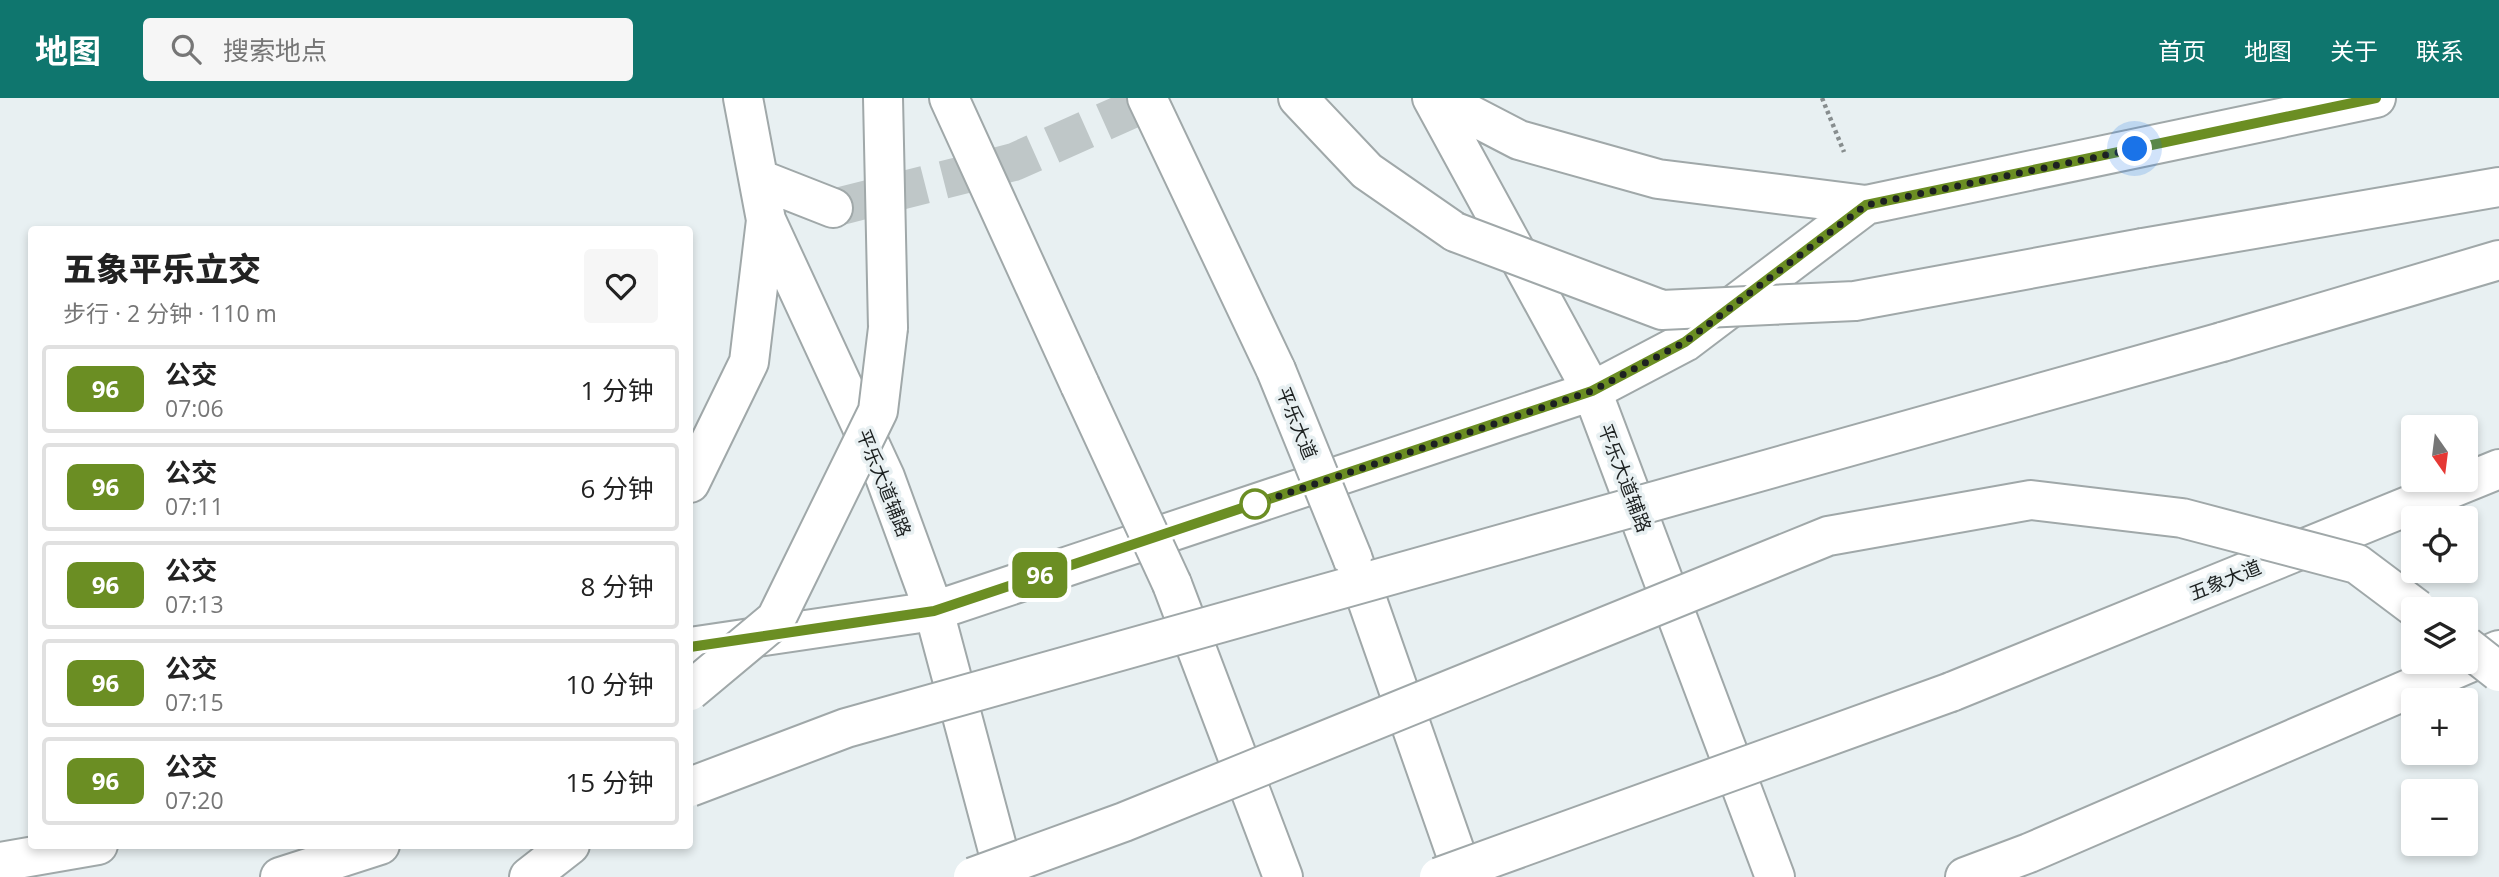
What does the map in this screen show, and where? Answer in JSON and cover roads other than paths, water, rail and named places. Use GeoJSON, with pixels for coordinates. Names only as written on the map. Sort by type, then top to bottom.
{"type":"FeatureCollection","features":[{"type":"Feature","properties":{"kind":"main road","name":"平乐大道辅路"},"geometry":{"type":"LineString","coordinates":[[743,98],[766,219],[885,477],[934,611],[1005,877]]}},
{"type":"Feature","properties":{"kind":"main road"},"geometry":{"type":"LineString","coordinates":[[693,688],[776,619],[878,411],[888,328],[883,98]]}},
{"type":"Feature","properties":{"kind":"main road"},"geometry":{"type":"LineString","coordinates":[[949,98],[1172,584],[1283,877]]}},
{"type":"Feature","properties":{"kind":"main road","name":"平乐大道"},"geometry":{"type":"LineString","coordinates":[[1147,98],[1276,370],[1352,557],[1464,877]]}},
{"type":"Feature","properties":{"kind":"main road"},"geometry":{"type":"LineString","coordinates":[[1298,98],[1367,171],[1455,232],[1662,310],[1855,302],[2143,248],[2499,187]]}},
{"type":"Feature","properties":{"kind":"main road","name":"平乐大道辅路"},"geometry":{"type":"LineString","coordinates":[[1432,98],[1592,391],[1775,877]]}},
{"type":"Feature","properties":{"kind":"main road"},"geometry":{"type":"LineString","coordinates":[[1438,98],[1519,139],[1658,179],[1866,205],[2376,98]]}},
{"type":"Feature","properties":{"kind":"main road"},"geometry":{"type":"LineString","coordinates":[[759,179],[833,208]]}},
{"type":"Feature","properties":{"kind":"main road"},"geometry":{"type":"LineString","coordinates":[[693,647],[934,611],[1592,391],[1685,342],[1866,205]]}},
{"type":"Feature","properties":{"kind":"main road"},"geometry":{"type":"LineString","coordinates":[[693,477],[748,362],[766,219]]}},
{"type":"Feature","properties":{"kind":"main road"},"geometry":{"type":"LineString","coordinates":[[693,786],[846,728],[2222,342],[2499,260]]}},
{"type":"Feature","properties":{"kind":"main road","name":"五象大道"},"geometry":{"type":"LineString","coordinates":[[1439,877],[1951,692],[2499,468]]}},
{"type":"Feature","properties":{"kind":"main road"},"geometry":{"type":"LineString","coordinates":[[973,877],[1136,817],[1828,536],[2031,500],[2168,517],[2357,564],[2401,597]]}},
{"type":"Feature","properties":{"kind":"main road"},"geometry":{"type":"LineString","coordinates":[[1965,877],[2029,853],[2499,650]]}},
{"type":"Feature","properties":{"kind":"main road"},"geometry":{"type":"LineString","coordinates":[[2478,655],[2499,671]]}},
{"type":"Feature","properties":{"kind":"main road"},"geometry":{"type":"LineString","coordinates":[[0,862],[75,849]]}},
{"type":"Feature","properties":{"kind":"main road"},"geometry":{"type":"LineString","coordinates":[[280,877],[368,849]]}},
{"type":"Feature","properties":{"kind":"main road"},"geometry":{"type":"LineString","coordinates":[[530,877],[565,849]]}},
{"type":"Feature","properties":{"kind":"tunnel"},"geometry":{"type":"LineString","coordinates":[[833,208],[1014,162],[1135,108],[1146,98]]}}]}
